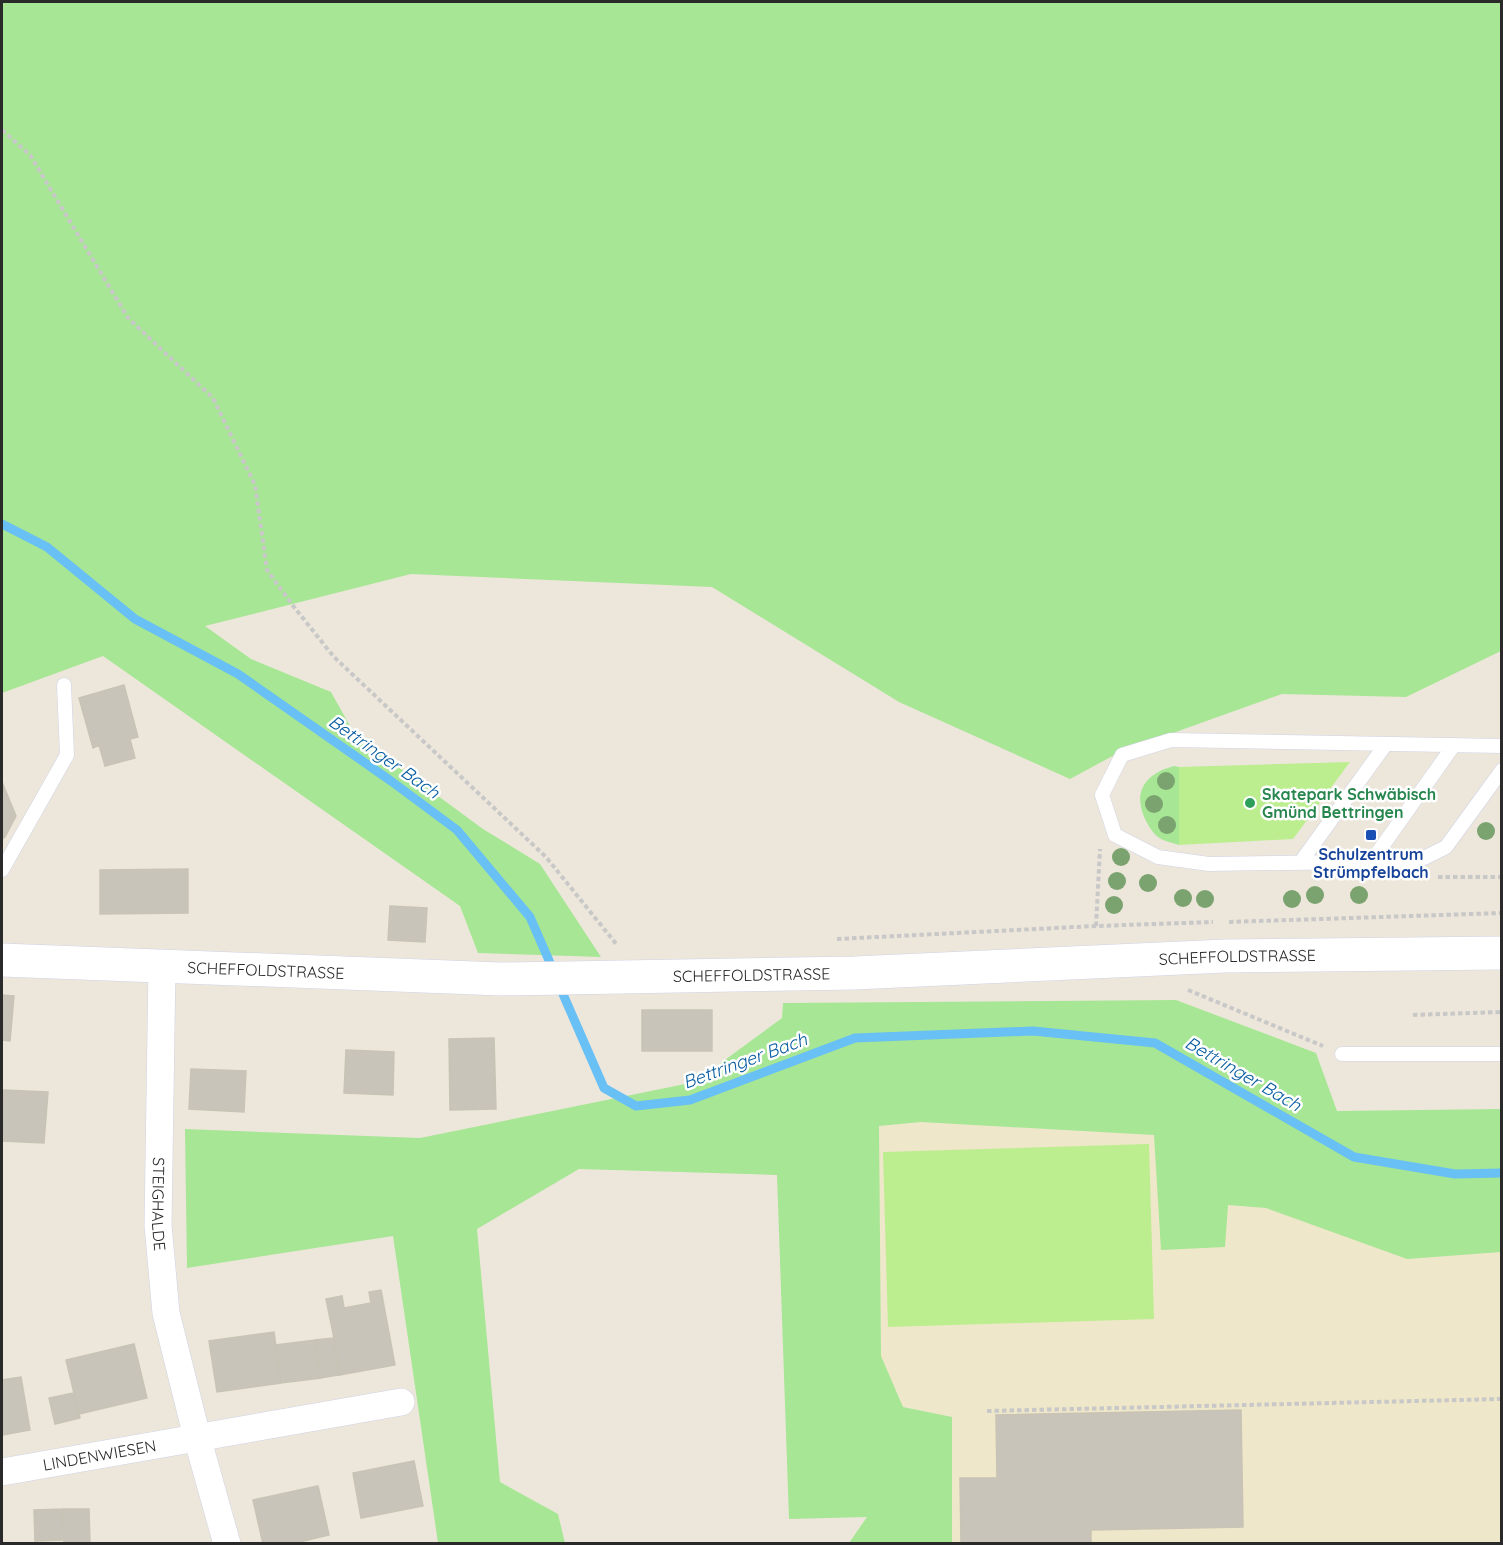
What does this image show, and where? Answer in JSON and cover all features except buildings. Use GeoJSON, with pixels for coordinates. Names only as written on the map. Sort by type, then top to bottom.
{"type":"FeatureCollection","features":[{"type":"Feature","properties":{"kind":"main road","name":"SCHEFFOLDSTRASSE"},"geometry":{"type":"LineString","coordinates":[[2,960],[501,979],[591,979],[855,973],[1225,956],[1502,953]]}},
{"type":"Feature","properties":{"kind":"street","name":"STEIGHALDE"},"geometry":{"type":"LineString","coordinates":[[162,966],[158,1225],[166,1313],[227,1544]]}},
{"type":"Feature","properties":{"kind":"street"},"geometry":{"type":"LineString","coordinates":[[198,1437],[401,1402]]}},
{"type":"Feature","properties":{"kind":"street","name":"LINDENWIESEN"},"geometry":{"type":"LineString","coordinates":[[2,1472],[198,1437]]}},
{"type":"Feature","properties":{"kind":"lane"},"geometry":{"type":"LineString","coordinates":[[2,870],[67,755],[64,686]]}},
{"type":"Feature","properties":{"kind":"lane"},"geometry":{"type":"LineString","coordinates":[[1502,746],[1171,740],[1122,755],[1102,795],[1115,835],[1158,857],[1209,864],[1418,861],[1446,847],[1502,770]]}},
{"type":"Feature","properties":{"kind":"lane"},"geometry":{"type":"LineString","coordinates":[[1300,863],[1386,744]]}},
{"type":"Feature","properties":{"kind":"lane"},"geometry":{"type":"LineString","coordinates":[[1371,862],[1454,746]]}},
{"type":"Feature","properties":{"kind":"lane"},"geometry":{"type":"LineString","coordinates":[[1342,1054],[1502,1054]]}},
{"type":"Feature","properties":{"kind":"path"},"geometry":{"type":"LineString","coordinates":[[2,130],[30,155],[128,318],[213,398],[255,485],[267,570],[294,607],[334,657],[546,857],[621,950]]}},
{"type":"Feature","properties":{"kind":"path"},"geometry":{"type":"LineString","coordinates":[[1096,926],[1100,843]]}},
{"type":"Feature","properties":{"kind":"path"},"geometry":{"type":"LineString","coordinates":[[1433,877],[1502,877]]}},
{"type":"Feature","properties":{"kind":"path"},"geometry":{"type":"LineString","coordinates":[[1178,991],[1189,990],[1342,1054]]}},
{"type":"Feature","properties":{"kind":"path"},"geometry":{"type":"LineString","coordinates":[[1413,1015],[1502,1012]]}},
{"type":"Feature","properties":{"kind":"path"},"geometry":{"type":"LineString","coordinates":[[987,1411],[1502,1399]]}},
{"type":"Feature","properties":{"kind":"shaded area"},"geometry":{"type":"Polygon","coordinates":[[[921,1122],[1155,1135],[1162,1250],[1228,1205],[1266,1208],[1407,1259],[1501,1252],[1501,1543],[952,1543],[952,1417],[903,1407],[881,1356],[878,1126],[921,1122]]]}},
{"type":"Feature","properties":{"kind":"green space"},"geometry":{"type":"Polygon","coordinates":[[[2,2],[1501,2],[1501,651],[1406,697],[1282,694],[1120,752],[1070,779],[899,702],[712,587],[411,574],[205,626],[251,659],[331,692],[355,735],[483,829],[540,864],[601,957],[478,953],[460,906],[103,656],[2,693],[2,2]]]}},
{"type":"Feature","properties":{"kind":"green space","name":"Skatepark Schwäbisch Gmünd Bettringen"},"geometry":{"type":"Polygon","coordinates":[[[1350,762],[1293,839],[1179,845],[1179,767],[1350,762]]]}},
{"type":"Feature","properties":{"kind":"green space"},"geometry":{"type":"Polygon","coordinates":[[[1174,766],[1179,767],[1179,845],[1161,839],[1154,833],[1146,821],[1140,802],[1141,793],[1148,780],[1155,774],[1174,766]]]}},
{"type":"Feature","properties":{"kind":"green space"},"geometry":{"type":"Polygon","coordinates":[[[1176,1000],[1316,1053],[1337,1111],[1501,1109],[1501,1252],[1407,1259],[1266,1208],[1228,1205],[1225,1247],[1161,1250],[1154,1135],[921,1122],[879,1126],[881,1356],[903,1407],[952,1417],[952,1543],[849,1543],[867,1517],[789,1519],[777,1175],[579,1169],[477,1229],[500,1482],[558,1514],[565,1543],[438,1543],[393,1236],[187,1268],[185,1129],[420,1138],[695,1082],[782,1018],[783,1003],[1176,1000]]]}},
{"type":"Feature","properties":{"kind":"green space"},"geometry":{"type":"Polygon","coordinates":[[[1149,1144],[1154,1319],[888,1327],[883,1152],[1149,1144]]]}},
{"type":"Feature","properties":{"kind":"waterway","name":"Bettringer Bach"},"geometry":{"type":"LineString","coordinates":[[2,524],[47,547],[135,619],[238,674],[457,830],[530,917],[554,972]]}},
{"type":"Feature","properties":{"kind":"waterway","name":"Bettringer Bach"},"geometry":{"type":"LineString","coordinates":[[559,985],[604,1088],[636,1106],[690,1100],[855,1038],[1033,1031],[1155,1043],[1354,1157],[1455,1174],[1502,1173]]}},
{"type":"Feature","properties":{"kind":"place","name":"Skatepark Schwäbisch Gmünd Bettringen"},"geometry":{"type":"Point","coordinates":[1250,803]}},
{"type":"Feature","properties":{"kind":"place","name":"Schulzentrum Strümpfelbach"},"geometry":{"type":"Point","coordinates":[1371,835]}}]}
